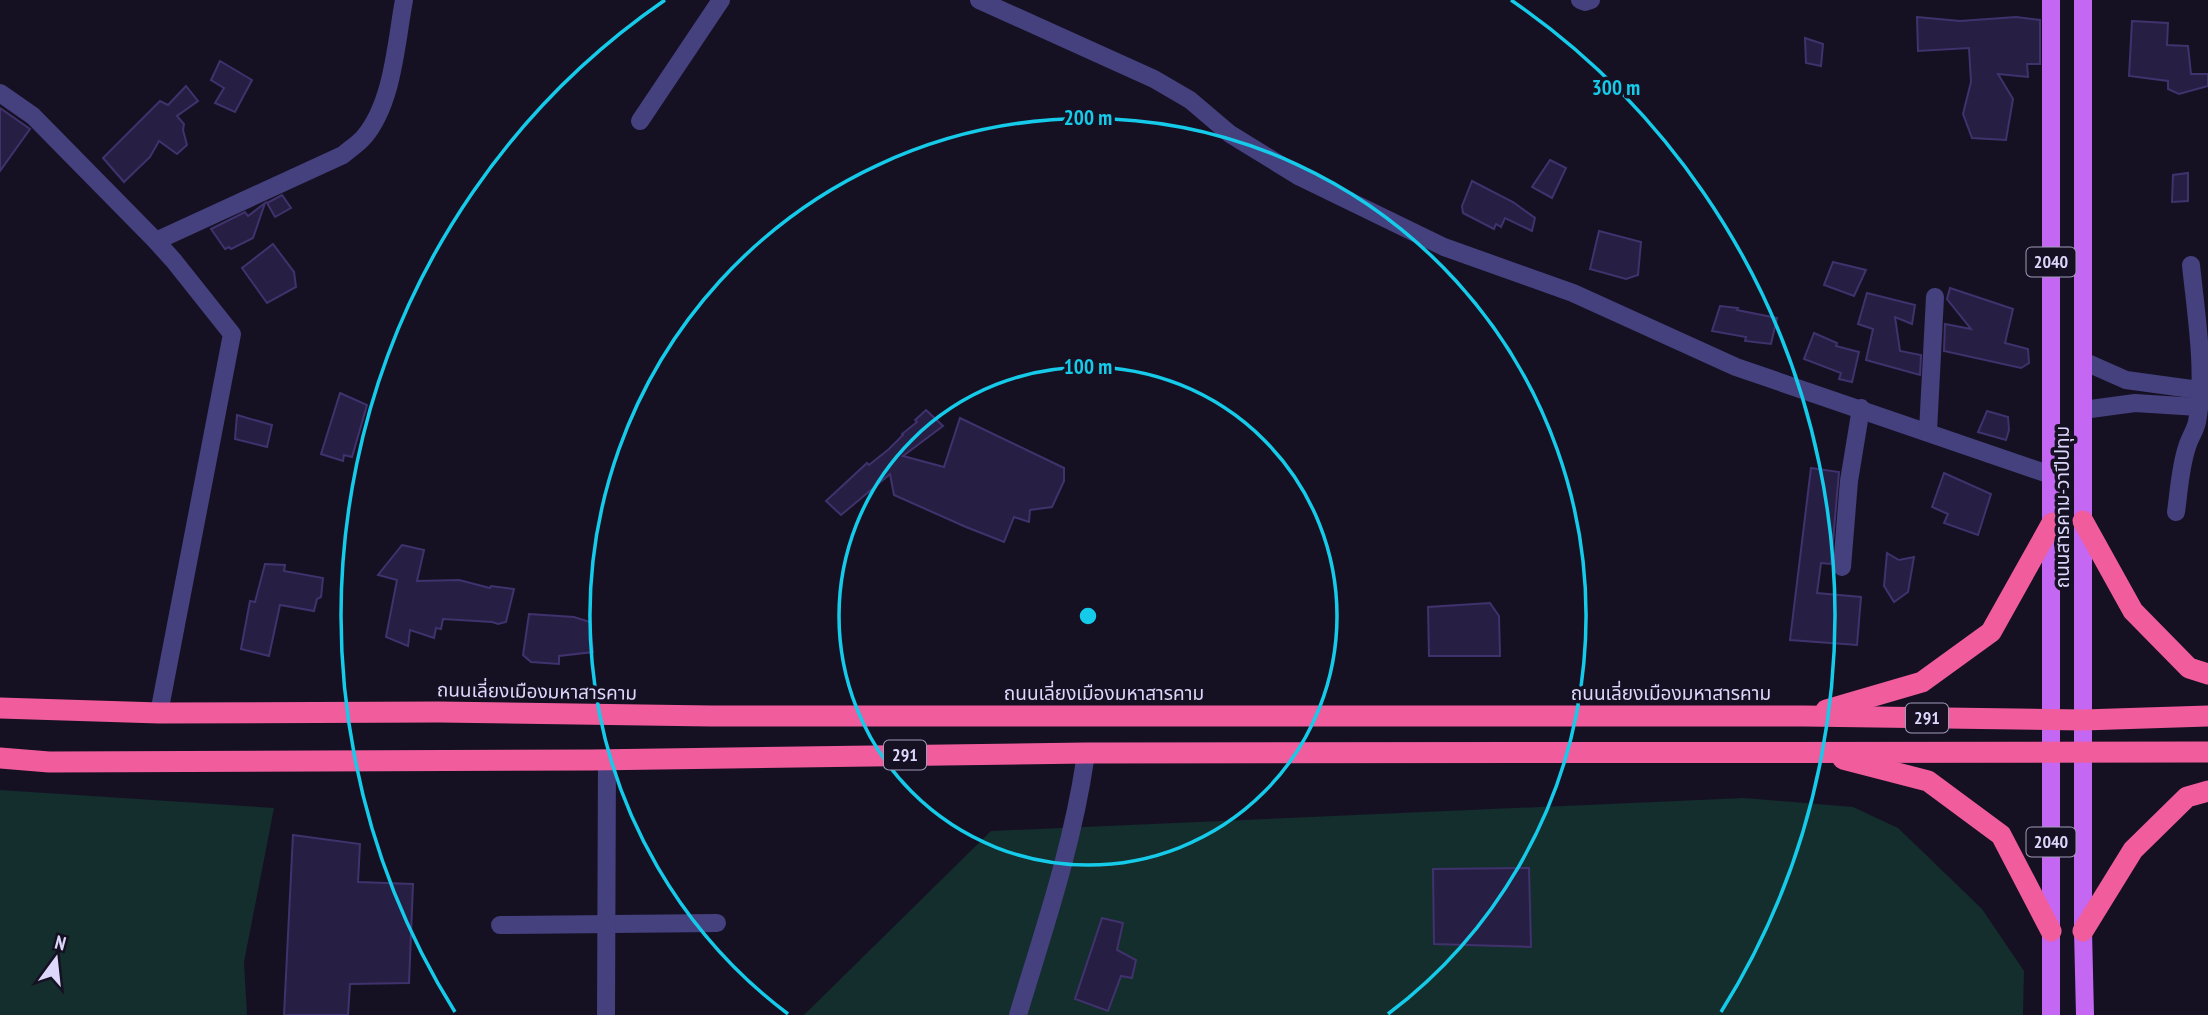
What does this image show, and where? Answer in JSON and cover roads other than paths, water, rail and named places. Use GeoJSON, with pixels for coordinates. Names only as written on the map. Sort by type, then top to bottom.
{"type":"FeatureCollection","features":[{"type":"Feature","properties":{"kind":"highway"},"geometry":{"type":"LineString","coordinates":[[2083,521],[2133,611],[2189,668],[2208,674]]}},
{"type":"Feature","properties":{"kind":"highway"},"geometry":{"type":"LineString","coordinates":[[1804,716],[1922,682],[1991,632],[2052,523]]}},
{"type":"Feature","properties":{"kind":"highway","name":"ถนนเลี่ยงเมืองมหาสารคาม"},"geometry":{"type":"LineString","coordinates":[[0,708],[159,713],[439,712],[711,716],[1804,716],[2051,720],[2208,716]]}},
{"type":"Feature","properties":{"kind":"highway"},"geometry":{"type":"LineString","coordinates":[[1810,751],[1928,781],[2001,835],[2051,931]]}},
{"type":"Feature","properties":{"kind":"highway","name":"291"},"geometry":{"type":"LineString","coordinates":[[0,758],[48,762],[607,760],[1086,753],[2208,752]]}},
{"type":"Feature","properties":{"kind":"highway"},"geometry":{"type":"LineString","coordinates":[[2083,931],[2133,850],[2188,797],[2208,791]]}},
{"type":"Feature","properties":{"kind":"main road","name":"ถนนสารคาม-วาปีปทุม"},"geometry":{"type":"LineString","coordinates":[[2050,1015],[2051,0]]}},
{"type":"Feature","properties":{"kind":"main road","name":"ถนนสารคาม-วาปีปทุม"},"geometry":{"type":"LineString","coordinates":[[2084,0],[2085,1015]]}},
{"type":"Feature","properties":{"kind":"main road"},"geometry":{"type":"LineString","coordinates":[[2051,19],[2083,20]]}},
{"type":"Feature","properties":{"kind":"street"},"geometry":{"type":"LineString","coordinates":[[156,241],[343,155],[363,138],[378,117],[386,95],[404,0]]}},
{"type":"Feature","properties":{"kind":"street"},"geometry":{"type":"LineString","coordinates":[[640,121],[721,0]]}},
{"type":"Feature","properties":{"kind":"street"},"geometry":{"type":"LineString","coordinates":[[979,0],[1154,79],[1190,100],[1230,134],[1300,177],[1444,247],[1573,293],[1736,367],[2051,475]]}},
{"type":"Feature","properties":{"kind":"street"},"geometry":{"type":"LineString","coordinates":[[1580,0],[1591,0]]}},
{"type":"Feature","properties":{"kind":"street"},"geometry":{"type":"LineString","coordinates":[[0,93],[33,116],[156,241],[232,334],[159,713]]}},
{"type":"Feature","properties":{"kind":"street"},"geometry":{"type":"LineString","coordinates":[[2176,512],[2187,447],[2197,424],[2199,399],[2200,350],[2191,265]]}},
{"type":"Feature","properties":{"kind":"street"},"geometry":{"type":"LineString","coordinates":[[1928,431],[1935,298]]}},
{"type":"Feature","properties":{"kind":"street"},"geometry":{"type":"LineString","coordinates":[[2083,361],[2126,380],[2181,389],[2199,399]]}},
{"type":"Feature","properties":{"kind":"street"},"geometry":{"type":"LineString","coordinates":[[2083,411],[2136,402],[2199,399]]}},
{"type":"Feature","properties":{"kind":"street"},"geometry":{"type":"LineString","coordinates":[[1842,567],[1849,481],[1861,408]]}},
{"type":"Feature","properties":{"kind":"street"},"geometry":{"type":"LineString","coordinates":[[1018,1015],[1044,931],[1079,798],[1086,753]]}},
{"type":"Feature","properties":{"kind":"street"},"geometry":{"type":"LineString","coordinates":[[606,1015],[607,760]]}},
{"type":"Feature","properties":{"kind":"street"},"geometry":{"type":"LineString","coordinates":[[500,925],[718,923]]}}]}
